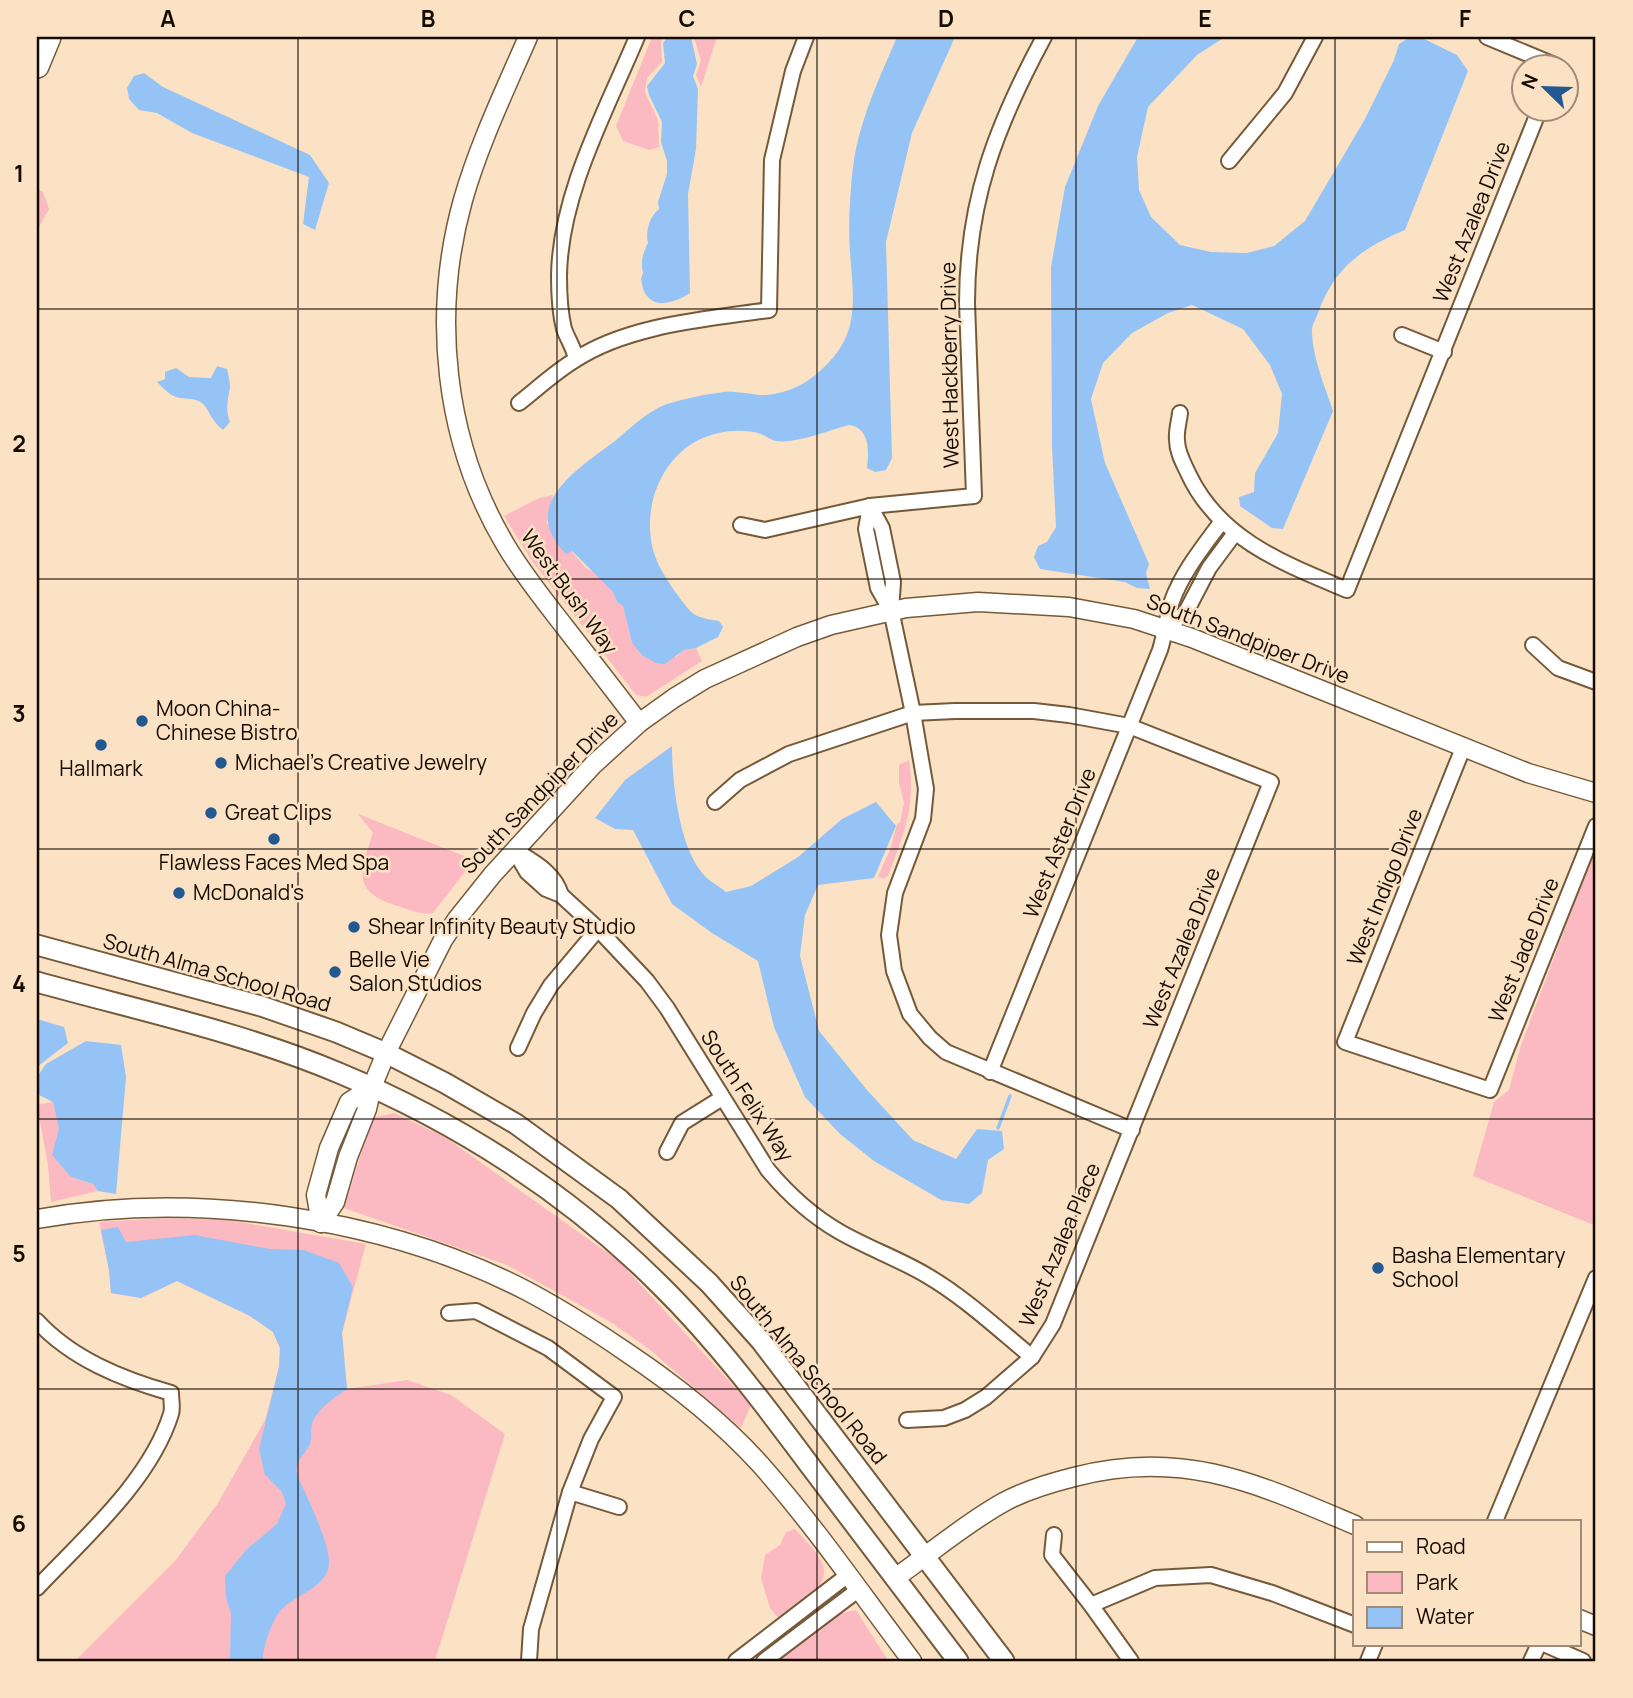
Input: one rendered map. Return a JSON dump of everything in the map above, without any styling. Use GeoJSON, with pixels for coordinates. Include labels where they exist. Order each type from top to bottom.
{"type":"FeatureCollection","features":[{"type":"Feature","properties":{"kind":"main road"},"geometry":{"type":"LineString","coordinates":[[37,66],[49,37]]}},
{"type":"Feature","properties":{"kind":"main road","name":"South Alma School Road"},"geometry":{"type":"LineString","coordinates":[[37,945],[261,1006],[386,1053],[516,1124],[619,1199],[709,1283],[761,1341],[1004,1661]]}},
{"type":"Feature","properties":{"kind":"main road"},"geometry":{"type":"LineString","coordinates":[[37,982],[250,1041],[372,1087],[429,1115],[498,1155],[554,1194],[659,1283],[730,1363],[958,1661]]}},
{"type":"Feature","properties":{"kind":"street","name":"West Bush Way"},"geometry":{"type":"LineString","coordinates":[[528,37],[478,156],[453,239],[446,317],[453,406],[470,468],[504,543],[529,581],[639,723]]}},
{"type":"Feature","properties":{"kind":"street"},"geometry":{"type":"LineString","coordinates":[[576,359],[575,350],[564,329],[559,276],[561,250],[573,190],[637,37]]}},
{"type":"Feature","properties":{"kind":"street"},"geometry":{"type":"LineString","coordinates":[[519,403],[576,359],[624,337],[672,324],[769,310],[772,160],[793,71],[806,37]]}},
{"type":"Feature","properties":{"kind":"street","name":"West Hackberry Drive"},"geometry":{"type":"LineString","coordinates":[[870,506],[974,496],[967,303],[967,260],[973,215],[996,134],[1044,37]]}},
{"type":"Feature","properties":{"kind":"street"},"geometry":{"type":"LineString","coordinates":[[1229,161],[1285,93],[1315,37]]}},
{"type":"Feature","properties":{"kind":"street"},"geometry":{"type":"LineString","coordinates":[[1487,37],[1523,52]]}},
{"type":"Feature","properties":{"kind":"street","name":"West Azalea Drive"},"geometry":{"type":"LineString","coordinates":[[1235,533],[1277,560],[1347,590],[1534,122]]}},
{"type":"Feature","properties":{"kind":"street"},"geometry":{"type":"LineString","coordinates":[[1402,335],[1444,352]]}},
{"type":"Feature","properties":{"kind":"street"},"geometry":{"type":"LineString","coordinates":[[1181,413],[1177,440],[1180,457],[1193,483],[1222,521],[1235,533]]}},
{"type":"Feature","properties":{"kind":"street"},"geometry":{"type":"LineString","coordinates":[[741,525],[765,530],[870,506],[866,529],[878,588],[891,610],[926,789],[923,819],[895,893],[889,935],[894,971],[910,1014],[930,1038],[947,1052],[1132,1130]]}},
{"type":"Feature","properties":{"kind":"street","name":"West Aster Drive"},"geometry":{"type":"LineString","coordinates":[[990,1072],[1167,628],[1172,602],[1184,577],[1222,521]]}},
{"type":"Feature","properties":{"kind":"street","name":"West Aster Drive"},"geometry":{"type":"LineString","coordinates":[[1167,628],[1186,612],[1199,585],[1235,533]]}},
{"type":"Feature","properties":{"kind":"street"},"geometry":{"type":"LineString","coordinates":[[1184,577],[1199,585]]}},
{"type":"Feature","properties":{"kind":"street","name":"South Sandpiper Drive"},"geometry":{"type":"LineString","coordinates":[[321,1223],[316,1195],[329,1148],[349,1102],[372,1087],[386,1053],[443,940],[470,901],[585,773],[639,723],[705,679],[772,647],[831,625],[891,610],[965,603],[1029,603],[1090,610],[1167,628],[1528,774],[1596,793]]}},
{"type":"Feature","properties":{"kind":"street"},"geometry":{"type":"LineString","coordinates":[[1532,645],[1558,668],[1596,682]]}},
{"type":"Feature","properties":{"kind":"street"},"geometry":{"type":"LineString","coordinates":[[715,802],[740,780],[789,754],[870,725],[913,713],[1034,711],[1129,726]]}},
{"type":"Feature","properties":{"kind":"street","name":"West Azalea Drive"},"geometry":{"type":"LineString","coordinates":[[1129,726],[1271,782],[1132,1130]]}},
{"type":"Feature","properties":{"kind":"street","name":"West Indigo Drive"},"geometry":{"type":"LineString","coordinates":[[1463,748],[1345,1042],[1490,1090]]}},
{"type":"Feature","properties":{"kind":"street","name":"West Jade Drive"},"geometry":{"type":"LineString","coordinates":[[1490,1090],[1596,826]]}},
{"type":"Feature","properties":{"kind":"street","name":"South Felix Way"},"geometry":{"type":"LineString","coordinates":[[514,850],[527,872],[546,889],[561,895],[598,929],[647,981],[768,1170],[798,1203],[841,1233],[949,1290],[1032,1357]]}},
{"type":"Feature","properties":{"kind":"street"},"geometry":{"type":"LineString","coordinates":[[518,1048],[551,985],[598,929]]}},
{"type":"Feature","properties":{"kind":"street"},"geometry":{"type":"LineString","coordinates":[[667,1152],[682,1123],[722,1098]]}},
{"type":"Feature","properties":{"kind":"street","name":"West Azalea Place"},"geometry":{"type":"LineString","coordinates":[[907,1420],[944,1418],[965,1410],[1006,1381],[1032,1357],[1053,1324],[1132,1130]]}},
{"type":"Feature","properties":{"kind":"street"},"geometry":{"type":"LineString","coordinates":[[37,1219],[103,1210],[186,1208],[242,1211],[321,1223],[392,1240],[454,1260],[524,1290],[606,1338],[675,1387],[741,1445],[776,1484],[912,1661]]}},
{"type":"Feature","properties":{"kind":"street"},"geometry":{"type":"LineString","coordinates":[[1495,1520],[1596,1278]]}},
{"type":"Feature","properties":{"kind":"street"},"geometry":{"type":"LineString","coordinates":[[449,1313],[476,1311],[548,1348],[614,1397],[591,1439],[570,1492],[531,1629],[528,1661]]}},
{"type":"Feature","properties":{"kind":"street"},"geometry":{"type":"LineString","coordinates":[[37,1588],[121,1498],[155,1451],[172,1412],[171,1393],[135,1383],[97,1365],[39,1327]]}},
{"type":"Feature","properties":{"kind":"street"},"geometry":{"type":"LineString","coordinates":[[895,1578],[984,1515],[1023,1493],[1086,1473],[1132,1467],[1195,1469],[1229,1475],[1353,1524]]}},
{"type":"Feature","properties":{"kind":"street"},"geometry":{"type":"LineString","coordinates":[[570,1492],[619,1507]]}},
{"type":"Feature","properties":{"kind":"street"},"geometry":{"type":"LineString","coordinates":[[1054,1535],[1052,1555],[1131,1661]]}},
{"type":"Feature","properties":{"kind":"street"},"geometry":{"type":"LineString","coordinates":[[1091,1605],[1155,1578],[1211,1576],[1272,1593],[1353,1624]]}},
{"type":"Feature","properties":{"kind":"street"},"geometry":{"type":"LineString","coordinates":[[736,1661],[797,1615],[853,1583]]}},
{"type":"Feature","properties":{"kind":"street"},"geometry":{"type":"LineString","coordinates":[[757,1645],[766,1660],[807,1629],[853,1583]]}},
{"type":"Feature","properties":{"kind":"street"},"geometry":{"type":"LineString","coordinates":[[797,1615],[807,1629]]}},
{"type":"Feature","properties":{"kind":"street"},"geometry":{"type":"LineString","coordinates":[[1546,1646],[1583,1661]]}},
{"type":"Feature","properties":{"kind":"green space"},"geometry":{"type":"Polygon","coordinates":[[[652,37],[664,37],[661,41],[662,62],[647,78],[645,92],[658,120],[659,147],[649,150],[623,141],[616,126],[652,37]]]}},
{"type":"Feature","properties":{"kind":"green space"},"geometry":{"type":"Polygon","coordinates":[[[694,37],[717,37],[701,87],[696,75],[701,61],[694,37]]]}},
{"type":"Feature","properties":{"kind":"green space"},"geometry":{"type":"Polygon","coordinates":[[[37,189],[43,192],[49,209],[37,230],[37,189]]]}},
{"type":"Feature","properties":{"kind":"green space"},"geometry":{"type":"Polygon","coordinates":[[[553,495],[547,523],[586,568],[596,573],[613,592],[617,602],[623,606],[632,643],[676,657],[684,650],[696,648],[702,661],[646,697],[636,695],[532,561],[504,516],[539,498],[553,495]]]}},
{"type":"Feature","properties":{"kind":"green space"},"geometry":{"type":"Polygon","coordinates":[[[909,760],[910,806],[899,847],[888,876],[884,879],[878,876],[890,850],[897,824],[900,823],[904,803],[899,783],[899,765],[909,760]]]}},
{"type":"Feature","properties":{"kind":"green space"},"geometry":{"type":"Polygon","coordinates":[[[358,814],[474,860],[433,913],[417,912],[385,901],[374,895],[363,880],[365,860],[373,833],[358,814]]]}},
{"type":"Feature","properties":{"kind":"green space"},"geometry":{"type":"Polygon","coordinates":[[[1596,846],[1596,1226],[1473,1176],[1494,1102],[1509,1090],[1521,1045],[1596,846]]]}},
{"type":"Feature","properties":{"kind":"green space"},"geometry":{"type":"Polygon","coordinates":[[[53,1102],[71,1177],[93,1184],[98,1191],[51,1202],[48,1165],[37,1105],[53,1102]]]}},
{"type":"Feature","properties":{"kind":"green space"},"geometry":{"type":"Polygon","coordinates":[[[394,1113],[445,1137],[619,1261],[751,1405],[741,1428],[649,1349],[609,1321],[507,1265],[344,1208],[372,1118],[394,1113]]]}},
{"type":"Feature","properties":{"kind":"green space"},"geometry":{"type":"Polygon","coordinates":[[[168,1218],[228,1220],[366,1244],[342,1333],[347,1389],[407,1380],[451,1395],[505,1434],[435,1661],[75,1661],[175,1561],[218,1503],[265,1420],[279,1367],[280,1348],[273,1332],[250,1316],[177,1281],[141,1298],[111,1293],[99,1222],[168,1218]]]}},
{"type":"Feature","properties":{"kind":"green space"},"geometry":{"type":"Polygon","coordinates":[[[795,1529],[818,1555],[824,1573],[817,1589],[779,1619],[770,1608],[761,1578],[765,1555],[780,1545],[786,1532],[795,1529]]]}},
{"type":"Feature","properties":{"kind":"green space"},"geometry":{"type":"Polygon","coordinates":[[[856,1610],[887,1659],[884,1661],[773,1661],[838,1614],[856,1610]]]}},
{"type":"Feature","properties":{"kind":"water"},"geometry":{"type":"Polygon","coordinates":[[[668,37],[691,37],[697,64],[693,76],[698,89],[696,149],[688,194],[690,293],[663,303],[647,296],[641,279],[648,229],[659,209],[658,202],[667,174],[667,161],[661,142],[662,122],[647,86],[665,63],[663,43],[668,37]]]}},
{"type":"Feature","properties":{"kind":"water"},"geometry":{"type":"Polygon","coordinates":[[[897,37],[955,37],[912,133],[886,242],[892,458],[886,470],[875,472],[867,468],[867,441],[861,431],[849,425],[802,439],[784,441],[751,432],[724,432],[699,440],[683,451],[669,465],[659,482],[650,521],[651,542],[659,566],[685,604],[694,614],[719,621],[723,627],[718,637],[696,648],[684,650],[665,664],[656,663],[643,656],[632,643],[623,606],[617,602],[613,592],[572,551],[566,554],[553,536],[548,520],[550,504],[570,476],[660,407],[717,393],[767,395],[789,390],[814,376],[840,348],[847,334],[853,305],[849,220],[856,150],[870,100],[897,37]]]}},
{"type":"Feature","properties":{"kind":"water"},"geometry":{"type":"Polygon","coordinates":[[[1138,37],[1225,37],[1197,55],[1148,107],[1137,157],[1139,190],[1151,217],[1180,245],[1211,252],[1247,253],[1274,246],[1305,221],[1365,119],[1399,44],[1410,37],[1420,37],[1457,55],[1468,71],[1405,230],[1376,244],[1351,261],[1332,284],[1314,323],[1312,330],[1315,353],[1333,411],[1283,529],[1272,528],[1240,506],[1239,497],[1254,492],[1255,473],[1278,433],[1282,394],[1270,365],[1243,329],[1192,305],[1168,313],[1132,333],[1103,363],[1091,399],[1105,463],[1149,564],[1146,573],[1150,589],[1137,588],[1125,582],[1040,569],[1034,557],[1038,546],[1047,542],[1056,527],[1052,447],[1051,267],[1065,187],[1098,106],[1138,37]]]}},
{"type":"Feature","properties":{"kind":"water"},"geometry":{"type":"Polygon","coordinates":[[[144,73],[163,87],[310,155],[329,183],[315,230],[303,224],[309,177],[192,133],[157,113],[139,110],[129,99],[127,88],[134,76],[144,73]]]}},
{"type":"Feature","properties":{"kind":"water"},"geometry":{"type":"Polygon","coordinates":[[[217,366],[227,369],[230,385],[227,408],[230,422],[223,430],[202,403],[173,396],[157,382],[165,379],[165,372],[176,368],[189,377],[211,378],[217,366]]]}},
{"type":"Feature","properties":{"kind":"water"},"geometry":{"type":"Polygon","coordinates":[[[672,746],[673,778],[688,849],[704,875],[726,892],[751,886],[798,857],[842,819],[876,802],[896,826],[874,878],[818,885],[805,915],[800,956],[819,1031],[867,1090],[913,1140],[956,1159],[977,1129],[1002,1131],[1004,1149],[988,1160],[982,1193],[969,1204],[941,1200],[874,1161],[840,1134],[805,1097],[774,1027],[758,961],[672,904],[633,830],[615,829],[595,818],[625,780],[672,746]]]}},
{"type":"Feature","properties":{"kind":"water"},"geometry":{"type":"Polygon","coordinates":[[[37,1019],[64,1027],[68,1043],[37,1067],[37,1019]]]}},
{"type":"Feature","properties":{"kind":"water"},"geometry":{"type":"Polygon","coordinates":[[[86,1041],[121,1045],[126,1077],[116,1194],[98,1191],[93,1184],[71,1177],[52,1155],[59,1129],[53,1102],[37,1094],[37,1077],[46,1064],[86,1041]]]}},
{"type":"Feature","properties":{"kind":"water"},"geometry":{"type":"Polygon","coordinates":[[[118,1227],[126,1242],[195,1235],[270,1249],[304,1250],[339,1263],[353,1287],[342,1333],[347,1389],[327,1404],[314,1419],[310,1443],[298,1462],[297,1470],[326,1544],[328,1571],[319,1583],[280,1611],[267,1640],[263,1661],[230,1661],[231,1614],[226,1597],[225,1576],[247,1549],[277,1524],[286,1504],[282,1492],[265,1475],[259,1449],[279,1367],[280,1348],[273,1332],[250,1316],[177,1281],[141,1298],[111,1293],[101,1230],[118,1227]]]}},
{"type":"Feature","properties":{"kind":"waterway"},"geometry":{"type":"LineString","coordinates":[[998,1128],[1010,1096]]}},
{"type":"Feature","properties":{"kind":"place","name":"Moon China- Chinese Bistro"},"geometry":{"type":"Point","coordinates":[142,721]}},
{"type":"Feature","properties":{"kind":"place","name":"Hallmark"},"geometry":{"type":"Point","coordinates":[101,745]}},
{"type":"Feature","properties":{"kind":"place","name":"Michael's Creative Jewelry"},"geometry":{"type":"Point","coordinates":[221,763]}},
{"type":"Feature","properties":{"kind":"place","name":"Great Clips"},"geometry":{"type":"Point","coordinates":[211,813]}},
{"type":"Feature","properties":{"kind":"place","name":"Flawless Faces Med Spa"},"geometry":{"type":"Point","coordinates":[274,839]}},
{"type":"Feature","properties":{"kind":"place","name":"McDonald's"},"geometry":{"type":"Point","coordinates":[179,893]}},
{"type":"Feature","properties":{"kind":"place","name":"Shear Infinity Beauty Studio"},"geometry":{"type":"Point","coordinates":[354,927]}},
{"type":"Feature","properties":{"kind":"place","name":"Belle Vie Salon Studios"},"geometry":{"type":"Point","coordinates":[335,972]}},
{"type":"Feature","properties":{"kind":"place","name":"Basha Elementary School"},"geometry":{"type":"Point","coordinates":[1378,1268]}}]}
